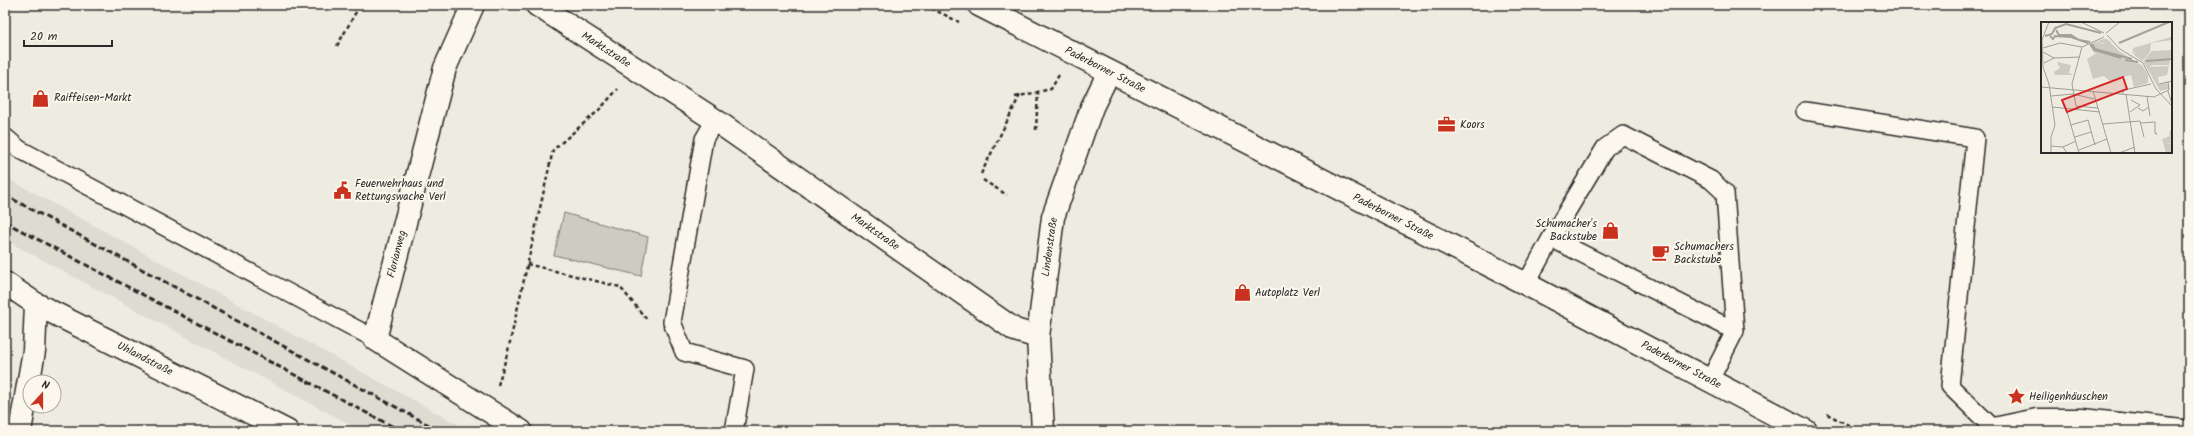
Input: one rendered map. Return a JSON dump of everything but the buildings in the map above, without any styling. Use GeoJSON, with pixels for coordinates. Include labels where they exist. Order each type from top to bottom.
{"type":"FeatureCollection","features":[{"type":"Feature","properties":{"kind":"street","name":"Florianweg"},"geometry":{"type":"LineString","coordinates":[[375,339],[445,68],[473,5]]}},
{"type":"Feature","properties":{"kind":"street","name":"Marktstraße"},"geometry":{"type":"LineString","coordinates":[[537,5],[715,120],[1015,330],[1038,337]]}},
{"type":"Feature","properties":{"kind":"street","name":"Paderborner Straße"},"geometry":{"type":"LineString","coordinates":[[979,5],[1526,284],[1806,431]]}},
{"type":"Feature","properties":{"kind":"street","name":"Lindenstraße"},"geometry":{"type":"LineString","coordinates":[[1043,431],[1038,337],[1053,217],[1092,107],[1109,72]]}},
{"type":"Feature","properties":{"kind":"street","name":"Uhlandstraße"},"geometry":{"type":"LineString","coordinates":[[5,283],[36,304],[287,431]]}},
{"type":"Feature","properties":{"kind":"street"},"geometry":{"type":"LineString","coordinates":[[20,431],[34,351],[36,304]]}},
{"type":"Feature","properties":{"kind":"street"},"geometry":{"type":"LineString","coordinates":[[375,339],[521,431]]}},
{"type":"Feature","properties":{"kind":"street"},"geometry":{"type":"LineString","coordinates":[[1994,430],[2037,420],[2067,420],[2182,431]]}},
{"type":"Feature","properties":{"kind":"lane"},"geometry":{"type":"LineString","coordinates":[[1805,111],[1975,138],[1950,386],[1994,430]]}},
{"type":"Feature","properties":{"kind":"lane"},"geometry":{"type":"LineString","coordinates":[[715,120],[704,139],[672,322],[684,352],[745,369],[734,431]]}},
{"type":"Feature","properties":{"kind":"lane"},"geometry":{"type":"LineString","coordinates":[[1526,284],[1551,238],[1605,148],[1623,135],[1711,180],[1725,194],[1735,331],[1710,380]]}},
{"type":"Feature","properties":{"kind":"lane"},"geometry":{"type":"LineString","coordinates":[[5,136],[26,153],[375,339]]}},
{"type":"Feature","properties":{"kind":"lane"},"geometry":{"type":"LineString","coordinates":[[1551,238],[1735,331]]}},
{"type":"Feature","properties":{"kind":"path"},"geometry":{"type":"LineString","coordinates":[[337,46],[360,5]]}},
{"type":"Feature","properties":{"kind":"path"},"geometry":{"type":"LineString","coordinates":[[490,412],[508,351],[553,150],[598,112],[635,68]]}},
{"type":"Feature","properties":{"kind":"path"},"geometry":{"type":"LineString","coordinates":[[1014,96],[1051,89],[1059,74]]}},
{"type":"Feature","properties":{"kind":"path"},"geometry":{"type":"LineString","coordinates":[[1036,130],[1038,92]]}},
{"type":"Feature","properties":{"kind":"path"},"geometry":{"type":"LineString","coordinates":[[981,174],[1020,95]]}},
{"type":"Feature","properties":{"kind":"path"},"geometry":{"type":"LineString","coordinates":[[983,180],[1006,195]]}},
{"type":"Feature","properties":{"kind":"path"},"geometry":{"type":"LineString","coordinates":[[527,264],[620,287],[655,329],[678,338]]}},
{"type":"Feature","properties":{"kind":"shaded area"},"geometry":{"type":"Polygon","coordinates":[[[5,177],[470,431],[362,431],[5,240],[5,177]]]}},
{"type":"Feature","properties":{"kind":"shaded area"},"geometry":{"type":"Polygon","coordinates":[[[564,213],[648,237],[641,276],[554,255],[564,213]]]}},
{"type":"Feature","properties":{"kind":"railway"},"geometry":{"type":"LineString","coordinates":[[5,195],[440,431]]}},
{"type":"Feature","properties":{"kind":"railway"},"geometry":{"type":"LineString","coordinates":[[5,222],[401,431]]}},
{"type":"Feature","properties":{"kind":"place","name":"Raiffeisen-Markt"},"geometry":{"type":"Point","coordinates":[41,98]}},
{"type":"Feature","properties":{"kind":"place","name":"Koors"},"geometry":{"type":"Point","coordinates":[1447,125]}},
{"type":"Feature","properties":{"kind":"place","name":"Feuerwehrhaus und Rettungswache Verl"},"geometry":{"type":"Point","coordinates":[342,190]}},
{"type":"Feature","properties":{"kind":"place","name":"Schumacher's Backstube"},"geometry":{"type":"Point","coordinates":[1610,230]}},
{"type":"Feature","properties":{"kind":"place","name":"Schumachers Backstube"},"geometry":{"type":"Point","coordinates":[1661,253]}},
{"type":"Feature","properties":{"kind":"place","name":"Autoplatz Verl"},"geometry":{"type":"Point","coordinates":[1242,293]}},
{"type":"Feature","properties":{"kind":"place","name":"Heiligenhäuschen"},"geometry":{"type":"Point","coordinates":[2016,397]}}]}
